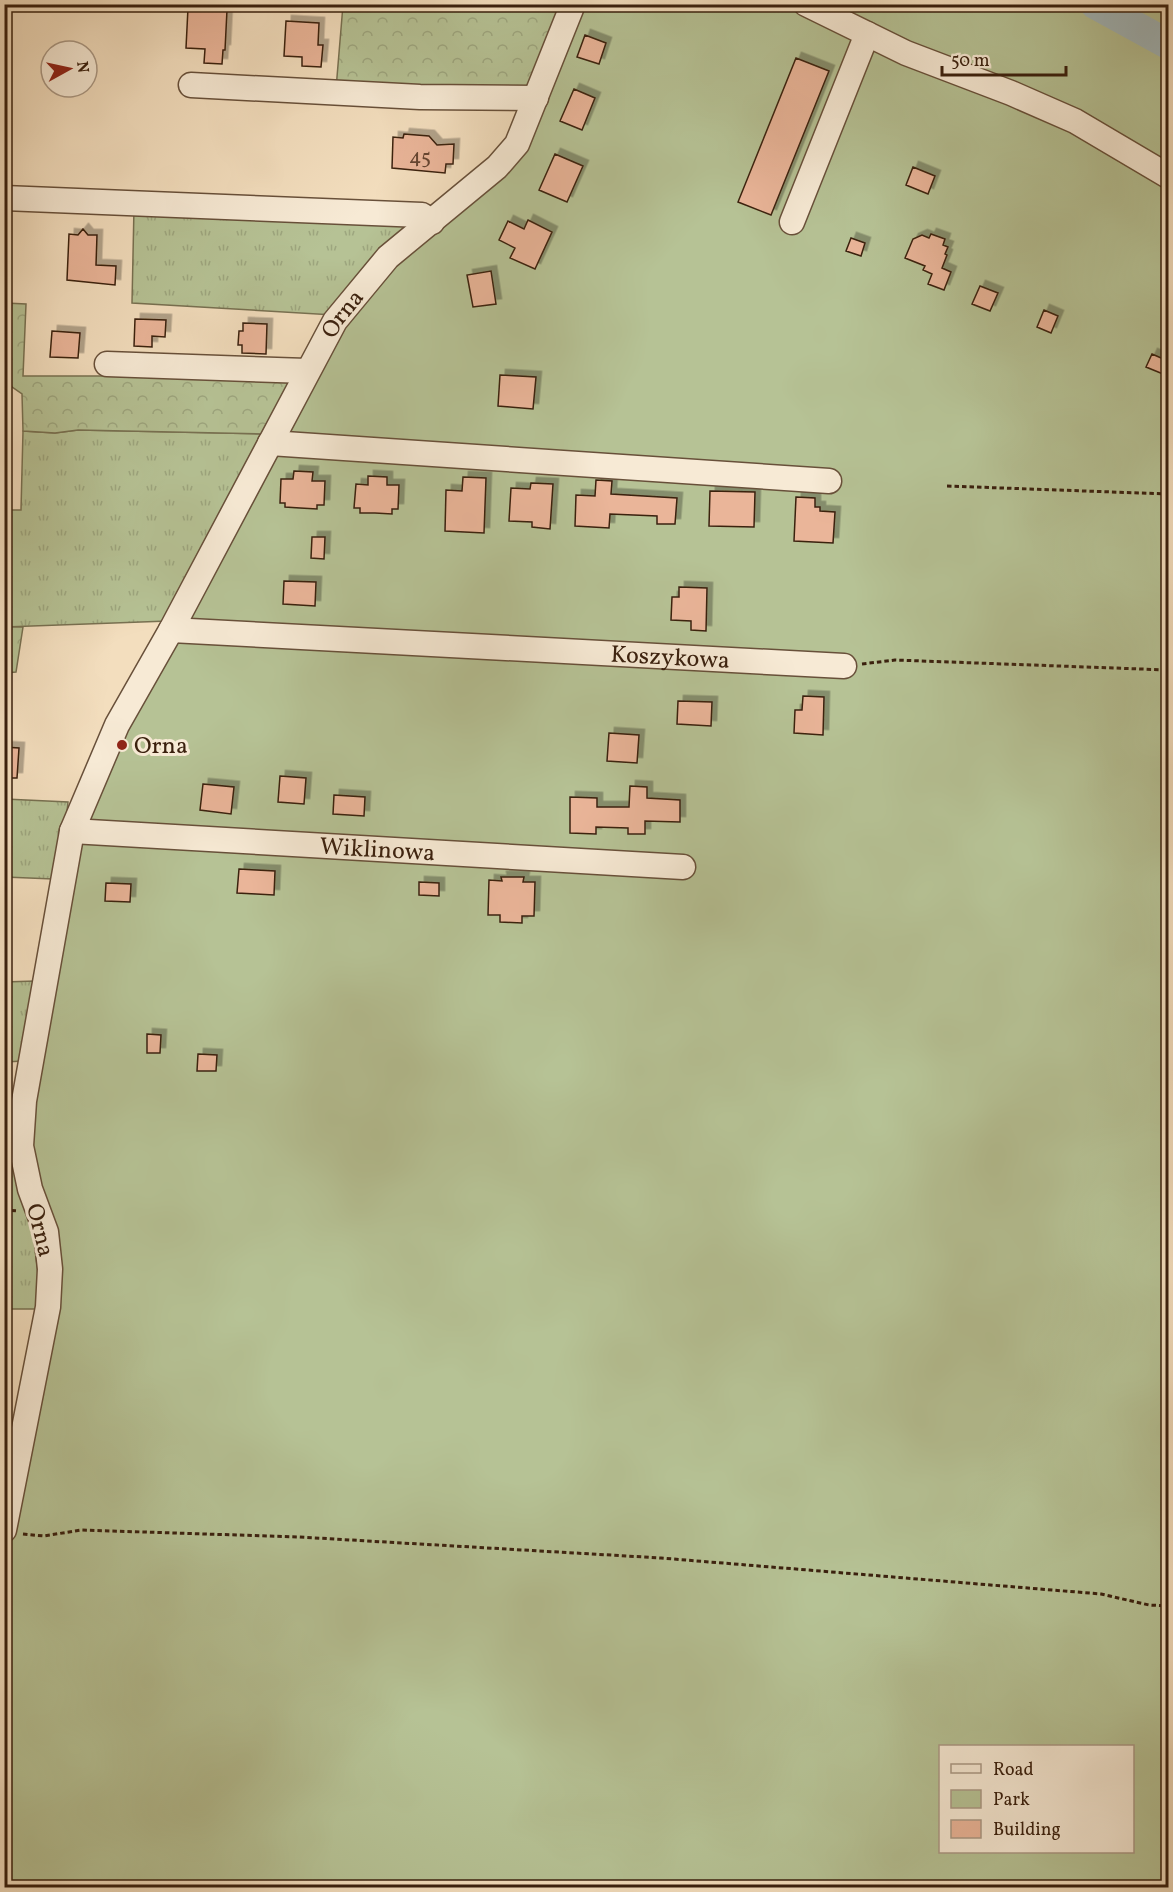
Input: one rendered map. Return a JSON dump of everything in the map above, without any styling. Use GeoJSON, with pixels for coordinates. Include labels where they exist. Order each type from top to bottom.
{"type":"FeatureCollection","features":[{"type":"Feature","properties":{"kind":"street","name":"Orna"},"geometry":{"type":"LineString","coordinates":[[5,1528],[48,1307],[50,1269],[46,1232],[30,1189],[21,1146],[24,1101],[72,831],[117,725],[171,630],[335,321],[388,257],[498,167],[517,144],[573,4]]}},
{"type":"Feature","properties":{"kind":"street"},"geometry":{"type":"LineString","coordinates":[[806,4],[906,53],[1075,120],[1168,176]]}},
{"type":"Feature","properties":{"kind":"street"},"geometry":{"type":"LineString","coordinates":[[792,222],[867,34]]}},
{"type":"Feature","properties":{"kind":"street"},"geometry":{"type":"LineString","coordinates":[[191,85],[420,97],[536,98]]}},
{"type":"Feature","properties":{"kind":"street"},"geometry":{"type":"LineString","coordinates":[[4,198],[422,215],[432,222]]}},
{"type":"Feature","properties":{"kind":"street"},"geometry":{"type":"LineString","coordinates":[[107,364],[307,371]]}},
{"type":"Feature","properties":{"kind":"street"},"geometry":{"type":"LineString","coordinates":[[270,443],[829,481]]}},
{"type":"Feature","properties":{"kind":"street","name":"Koszykowa"},"geometry":{"type":"LineString","coordinates":[[171,630],[844,666]]}},
{"type":"Feature","properties":{"kind":"street","name":"Wiklinowa"},"geometry":{"type":"LineString","coordinates":[[72,831],[683,867]]}},
{"type":"Feature","properties":{"kind":"path"},"geometry":{"type":"LineString","coordinates":[[947,486],[1168,494]]}},
{"type":"Feature","properties":{"kind":"path"},"geometry":{"type":"LineString","coordinates":[[844,666],[895,660],[1168,670]]}},
{"type":"Feature","properties":{"kind":"path"},"geometry":{"type":"LineString","coordinates":[[5,1528],[44,1536],[81,1530],[299,1537],[661,1558],[1101,1594],[1149,1605],[1168,1606]]}},
{"type":"Feature","properties":{"kind":"green space"},"geometry":{"type":"Polygon","coordinates":[[[343,5],[412,5],[565,12],[528,94],[336,89],[343,5]]]}},
{"type":"Feature","properties":{"kind":"green space"},"geometry":{"type":"Polygon","coordinates":[[[580,5],[1168,5],[1168,1887],[5,1888],[5,1586],[13,1524],[54,1308],[27,1139],[74,858],[120,732],[347,317],[391,263],[513,163],[580,5]]]}},
{"type":"Feature","properties":{"kind":"green space"},"geometry":{"type":"Polygon","coordinates":[[[134,208],[417,219],[334,315],[132,303],[134,208]]]}},
{"type":"Feature","properties":{"kind":"green space"},"geometry":{"type":"Polygon","coordinates":[[[5,303],[26,304],[23,376],[300,376],[264,434],[23,431],[22,394],[5,382],[5,303]]]}},
{"type":"Feature","properties":{"kind":"green space"},"geometry":{"type":"Polygon","coordinates":[[[78,430],[264,434],[168,621],[5,627],[4,510],[21,510],[23,431],[55,433],[78,430]]]}},
{"type":"Feature","properties":{"kind":"green space"},"geometry":{"type":"Polygon","coordinates":[[[5,627],[23,627],[16,672],[5,673],[5,627]]]}},
{"type":"Feature","properties":{"kind":"green space"},"geometry":{"type":"Polygon","coordinates":[[[5,799],[68,802],[65,831],[53,879],[5,877],[5,799]]]}},
{"type":"Feature","properties":{"kind":"green space"},"geometry":{"type":"Polygon","coordinates":[[[35,981],[23,1061],[5,1062],[4,982],[35,981]]]}},
{"type":"Feature","properties":{"kind":"green space"},"geometry":{"type":"Polygon","coordinates":[[[15,1156],[29,1213],[38,1269],[39,1309],[5,1309],[4,1157],[15,1156]]]}},
{"type":"Feature","properties":{"kind":"building"},"geometry":{"type":"Polygon","coordinates":[[[188,8],[227,10],[222,64],[204,63],[205,49],[186,48],[188,8]]]}},
{"type":"Feature","properties":{"kind":"building"},"geometry":{"type":"Polygon","coordinates":[[[286,21],[319,23],[318,45],[323,45],[321,67],[302,66],[302,57],[284,56],[286,21]]]}},
{"type":"Feature","properties":{"kind":"building"},"geometry":{"type":"Polygon","coordinates":[[[585,35],[606,43],[599,64],[577,57],[585,35]]]}},
{"type":"Feature","properties":{"kind":"building"},"geometry":{"type":"Polygon","coordinates":[[[796,58],[829,71],[771,215],[738,202],[796,58]]]}},
{"type":"Feature","properties":{"kind":"building"},"geometry":{"type":"Polygon","coordinates":[[[574,89],[595,98],[582,130],[560,121],[574,89]]]}},
{"type":"Feature","properties":{"kind":"building"},"geometry":{"type":"Polygon","coordinates":[[[404,134],[429,136],[437,145],[454,144],[453,164],[446,164],[445,173],[392,168],[393,137],[403,138],[404,134]]]}},
{"type":"Feature","properties":{"kind":"building"},"geometry":{"type":"Polygon","coordinates":[[[555,154],[583,166],[567,202],[539,190],[555,154]]]}},
{"type":"Feature","properties":{"kind":"building"},"geometry":{"type":"Polygon","coordinates":[[[913,167],[935,176],[928,194],[906,185],[913,167]]]}},
{"type":"Feature","properties":{"kind":"building"},"geometry":{"type":"Polygon","coordinates":[[[528,220],[552,232],[535,269],[510,258],[515,248],[499,240],[508,221],[524,229],[528,220]]]}},
{"type":"Feature","properties":{"kind":"building"},"geometry":{"type":"Polygon","coordinates":[[[83,229],[88,235],[97,235],[96,265],[116,266],[115,285],[67,280],[69,234],[78,235],[83,229]]]}},
{"type":"Feature","properties":{"kind":"building"},"geometry":{"type":"Polygon","coordinates":[[[931,234],[945,239],[943,245],[948,247],[942,268],[951,272],[944,290],[928,284],[932,274],[923,270],[925,266],[905,258],[913,239],[922,235],[929,238],[931,234]]]}},
{"type":"Feature","properties":{"kind":"building"},"geometry":{"type":"Polygon","coordinates":[[[851,238],[865,243],[861,256],[846,251],[851,238]]]}},
{"type":"Feature","properties":{"kind":"building"},"geometry":{"type":"Polygon","coordinates":[[[491,271],[496,304],[473,307],[467,275],[491,271]]]}},
{"type":"Feature","properties":{"kind":"building"},"geometry":{"type":"Polygon","coordinates":[[[980,286],[998,293],[990,311],[972,304],[980,286]]]}},
{"type":"Feature","properties":{"kind":"building"},"geometry":{"type":"Polygon","coordinates":[[[1044,310],[1058,316],[1051,333],[1037,327],[1044,310]]]}},
{"type":"Feature","properties":{"kind":"building"},"geometry":{"type":"Polygon","coordinates":[[[135,319],[166,320],[165,337],[152,336],[152,347],[134,346],[135,319]]]}},
{"type":"Feature","properties":{"kind":"building"},"geometry":{"type":"Polygon","coordinates":[[[243,323],[267,324],[266,354],[242,353],[242,345],[238,345],[239,331],[243,331],[243,323]]]}},
{"type":"Feature","properties":{"kind":"building"},"geometry":{"type":"Polygon","coordinates":[[[52,331],[80,333],[78,358],[50,357],[52,331]]]}},
{"type":"Feature","properties":{"kind":"building"},"geometry":{"type":"Polygon","coordinates":[[[1152,354],[1168,361],[1163,374],[1146,367],[1152,354]]]}},
{"type":"Feature","properties":{"kind":"building"},"geometry":{"type":"Polygon","coordinates":[[[500,375],[536,377],[533,409],[498,406],[500,375]]]}},
{"type":"Feature","properties":{"kind":"building"},"geometry":{"type":"Polygon","coordinates":[[[294,471],[313,472],[312,481],[325,481],[324,505],[317,505],[317,509],[285,507],[285,503],[280,503],[281,479],[293,479],[294,471]]]}},
{"type":"Feature","properties":{"kind":"building"},"geometry":{"type":"Polygon","coordinates":[[[368,476],[387,477],[387,485],[399,485],[398,509],[392,509],[392,514],[360,513],[360,508],[354,508],[356,484],[368,485],[368,476]]]}},
{"type":"Feature","properties":{"kind":"building"},"geometry":{"type":"Polygon","coordinates":[[[463,477],[486,478],[484,533],[445,531],[446,490],[462,491],[463,477]]]}},
{"type":"Feature","properties":{"kind":"building"},"geometry":{"type":"Polygon","coordinates":[[[596,480],[612,481],[611,494],[677,498],[675,524],[657,524],[657,516],[610,514],[609,528],[575,526],[576,495],[595,496],[596,480]]]}},
{"type":"Feature","properties":{"kind":"building"},"geometry":{"type":"Polygon","coordinates":[[[531,483],[553,484],[550,529],[532,527],[532,522],[509,521],[511,488],[530,489],[531,483]]]}},
{"type":"Feature","properties":{"kind":"building"},"geometry":{"type":"Polygon","coordinates":[[[710,491],[755,492],[754,527],[709,526],[710,491]]]}},
{"type":"Feature","properties":{"kind":"building"},"geometry":{"type":"Polygon","coordinates":[[[796,497],[815,498],[815,507],[820,507],[820,511],[835,512],[833,543],[794,541],[796,497]]]}},
{"type":"Feature","properties":{"kind":"building"},"geometry":{"type":"Polygon","coordinates":[[[312,537],[325,537],[324,559],[311,558],[312,537]]]}},
{"type":"Feature","properties":{"kind":"building"},"geometry":{"type":"Polygon","coordinates":[[[284,581],[316,582],[315,606],[283,604],[284,581]]]}},
{"type":"Feature","properties":{"kind":"building"},"geometry":{"type":"Polygon","coordinates":[[[679,587],[707,588],[706,631],[691,630],[691,621],[671,620],[672,597],[679,597],[679,587]]]}},
{"type":"Feature","properties":{"kind":"building"},"geometry":{"type":"Polygon","coordinates":[[[803,696],[824,697],[823,735],[794,733],[795,710],[802,710],[803,696]]]}},
{"type":"Feature","properties":{"kind":"building"},"geometry":{"type":"Polygon","coordinates":[[[678,701],[712,702],[711,726],[677,724],[678,701]]]}},
{"type":"Feature","properties":{"kind":"building"},"geometry":{"type":"Polygon","coordinates":[[[609,733],[639,735],[637,763],[607,761],[609,733]]]}},
{"type":"Feature","properties":{"kind":"building"},"geometry":{"type":"Polygon","coordinates":[[[4,747],[19,748],[17,778],[4,778],[4,747]]]}},
{"type":"Feature","properties":{"kind":"building"},"geometry":{"type":"Polygon","coordinates":[[[280,776],[306,778],[304,804],[278,802],[280,776]]]}},
{"type":"Feature","properties":{"kind":"building"},"geometry":{"type":"Polygon","coordinates":[[[203,784],[234,787],[231,814],[200,810],[203,784]]]}},
{"type":"Feature","properties":{"kind":"building"},"geometry":{"type":"Polygon","coordinates":[[[630,786],[647,787],[647,798],[680,800],[680,822],[645,821],[645,834],[628,834],[628,828],[596,827],[596,834],[570,833],[570,797],[597,798],[597,807],[629,807],[630,786]]]}},
{"type":"Feature","properties":{"kind":"building"},"geometry":{"type":"Polygon","coordinates":[[[334,795],[365,797],[364,816],[333,814],[334,795]]]}},
{"type":"Feature","properties":{"kind":"building"},"geometry":{"type":"Polygon","coordinates":[[[239,869],[275,871],[274,895],[237,893],[239,869]]]}},
{"type":"Feature","properties":{"kind":"building"},"geometry":{"type":"Polygon","coordinates":[[[501,877],[524,877],[523,882],[535,882],[534,916],[522,916],[522,923],[500,922],[500,915],[488,915],[489,880],[502,881],[501,877]]]}},
{"type":"Feature","properties":{"kind":"building"},"geometry":{"type":"Polygon","coordinates":[[[419,882],[439,883],[439,896],[419,895],[419,882]]]}},
{"type":"Feature","properties":{"kind":"building"},"geometry":{"type":"Polygon","coordinates":[[[106,883],[131,884],[130,902],[105,901],[106,883]]]}},
{"type":"Feature","properties":{"kind":"building"},"geometry":{"type":"Polygon","coordinates":[[[147,1034],[161,1035],[160,1053],[147,1053],[147,1034]]]}},
{"type":"Feature","properties":{"kind":"building"},"geometry":{"type":"Polygon","coordinates":[[[198,1054],[217,1055],[216,1071],[197,1071],[198,1054]]]}},
{"type":"Feature","properties":{"kind":"waterway"},"geometry":{"type":"LineString","coordinates":[[1095,4],[1168,44]]}},
{"type":"Feature","properties":{"kind":"place","name":"Orna"},"geometry":{"type":"Point","coordinates":[122,745]}}]}
